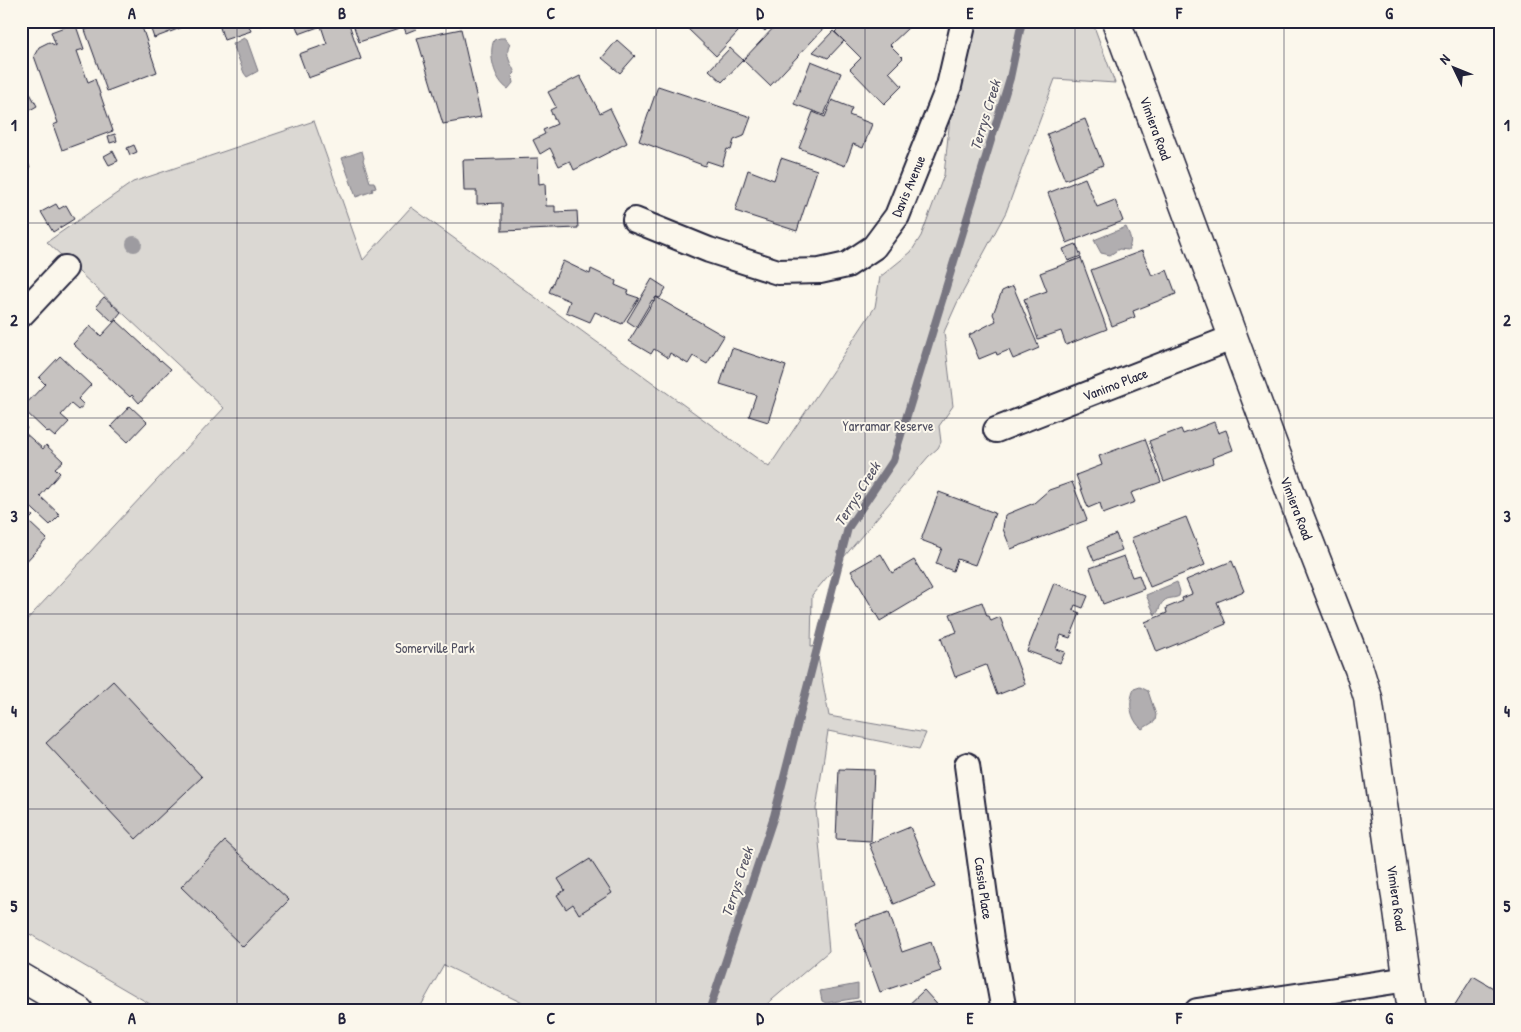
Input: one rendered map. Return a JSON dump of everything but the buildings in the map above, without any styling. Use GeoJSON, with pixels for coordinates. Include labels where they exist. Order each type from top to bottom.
{"type":"FeatureCollection","features":[{"type":"Feature","properties":{"kind":"street","name":"Davis Avenue"},"geometry":{"type":"LineString","coordinates":[[635,220],[710,250],[778,272],[820,271],[847,265],[874,247],[897,216],[948,86],[964,21]]}},
{"type":"Feature","properties":{"kind":"street","name":"Vimiera Road"},"geometry":{"type":"LineString","coordinates":[[1116,21],[1299,515],[1359,669],[1368,698],[1412,1011]]}},
{"type":"Feature","properties":{"kind":"street"},"geometry":{"type":"LineString","coordinates":[[21,315],[65,268]]}},
{"type":"Feature","properties":{"kind":"street","name":"Vanimo Place"},"geometry":{"type":"LineString","coordinates":[[996,430],[1234,337]]}},
{"type":"Feature","properties":{"kind":"street","name":"Cassia Place"},"geometry":{"type":"LineString","coordinates":[[967,765],[991,940],[1004,1011]]}},
{"type":"Feature","properties":{"kind":"street"},"geometry":{"type":"LineString","coordinates":[[21,976],[79,1011]]}},
{"type":"Feature","properties":{"kind":"street"},"geometry":{"type":"LineString","coordinates":[[1196,1011],[1408,979]]}},
{"type":"Feature","properties":{"kind":"green space","name":"Somerville Park"},"geometry":{"type":"Polygon","coordinates":[[[960,21],[1092,21],[1115,83],[1055,79],[1006,212],[957,303],[944,332],[953,406],[939,426],[941,442],[938,448],[928,457],[812,595],[811,647],[816,646],[829,716],[926,733],[919,749],[828,731],[816,809],[829,951],[759,1011],[539,1011],[444,965],[418,1011],[162,1011],[21,929],[21,626],[224,408],[47,242],[133,182],[314,121],[363,260],[411,207],[769,467],[875,307],[880,277],[911,252],[921,236],[944,175],[960,21]]]}},
{"type":"Feature","properties":{"kind":"shaded area"},"geometry":{"type":"Polygon","coordinates":[[[244,38],[247,40],[258,71],[247,77],[233,44],[244,38]]]}},
{"type":"Feature","properties":{"kind":"shaded area"},"geometry":{"type":"Polygon","coordinates":[[[505,38],[510,44],[508,55],[515,73],[512,76],[513,83],[508,89],[499,80],[493,66],[492,46],[494,40],[505,38]]]}},
{"type":"Feature","properties":{"kind":"shaded area"},"geometry":{"type":"Polygon","coordinates":[[[362,151],[370,182],[374,182],[376,188],[372,189],[373,191],[356,197],[342,158],[362,151]]]}},
{"type":"Feature","properties":{"kind":"shaded area"},"geometry":{"type":"Polygon","coordinates":[[[1126,227],[1131,241],[1128,250],[1119,249],[1110,255],[1101,253],[1094,240],[1126,227]]]}},
{"type":"Feature","properties":{"kind":"shaded area"},"geometry":{"type":"Polygon","coordinates":[[[1177,582],[1180,591],[1179,596],[1164,601],[1155,615],[1146,595],[1177,582]]]}},
{"type":"Feature","properties":{"kind":"shaded area"},"geometry":{"type":"Polygon","coordinates":[[[1140,687],[1148,691],[1156,715],[1155,721],[1142,729],[1135,720],[1131,710],[1132,694],[1134,689],[1140,687]]]}},
{"type":"Feature","properties":{"kind":"shaded area"},"geometry":{"type":"Polygon","coordinates":[[[858,984],[858,998],[826,1003],[822,1001],[820,991],[858,984]]]}},
{"type":"Feature","properties":{"kind":"waterway","name":"Terrys Creek"},"geometry":{"type":"LineString","coordinates":[[709,1011],[774,816],[848,528],[893,461],[1010,78],[1022,21]]}},
{"type":"Feature","properties":{"kind":"park label","name":"Yarramar Reserve"},"geometry":{"type":"Point","coordinates":[888,425]}}]}
